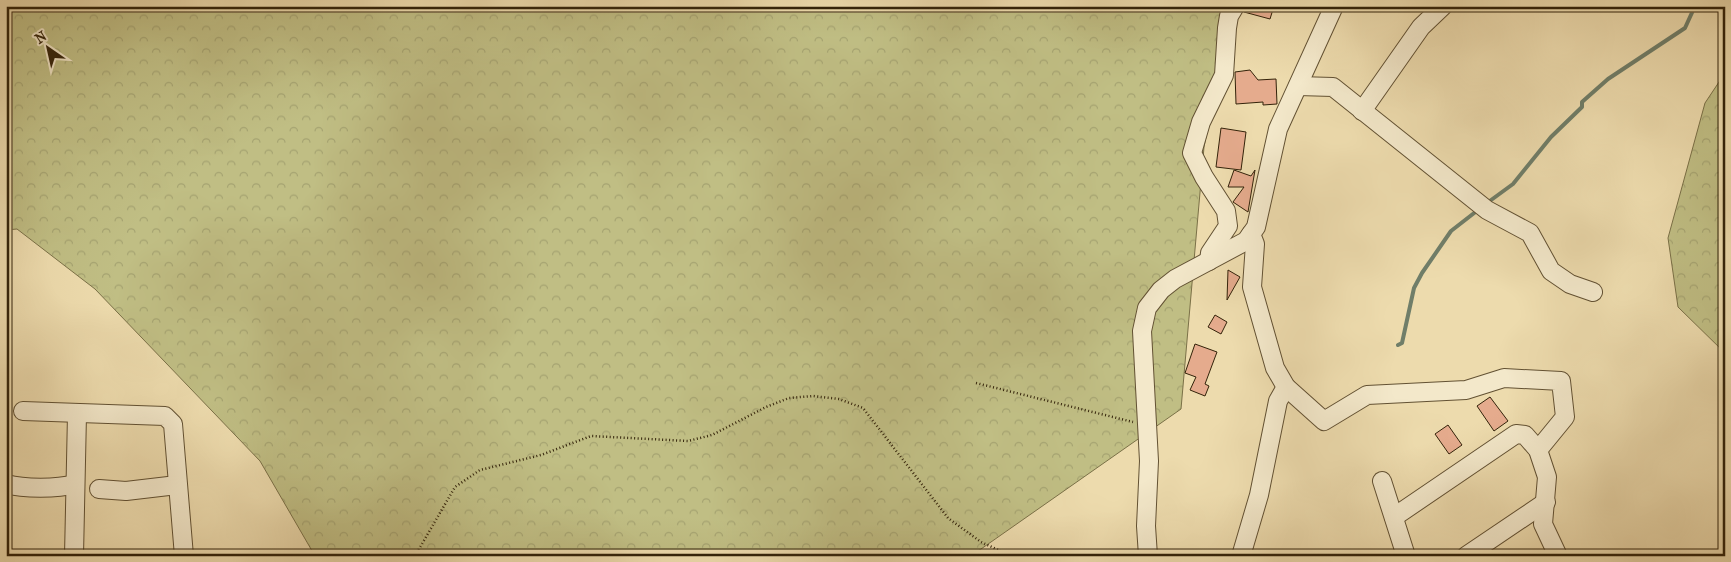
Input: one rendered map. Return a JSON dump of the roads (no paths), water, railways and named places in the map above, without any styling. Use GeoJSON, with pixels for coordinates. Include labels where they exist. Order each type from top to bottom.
{"type":"FeatureCollection","features":[{"type":"Feature","properties":{"kind":"street"},"geometry":{"type":"LineString","coordinates":[[1209,261],[1210,253],[1228,226],[1226,211],[1204,177],[1192,153],[1201,122],[1224,75],[1227,28],[1229,16],[1235,6]]}},
{"type":"Feature","properties":{"kind":"street"},"geometry":{"type":"LineString","coordinates":[[1148,556],[1147,425],[1142,331],[1147,308],[1161,290],[1175,279],[1246,241],[1256,228],[1265,194],[1269,160],[1278,129],[1334,6]]}},
{"type":"Feature","properties":{"kind":"street"},"geometry":{"type":"LineString","coordinates":[[1362,111],[1421,27],[1443,6]]}},
{"type":"Feature","properties":{"kind":"street"},"geometry":{"type":"LineString","coordinates":[[1298,86],[1333,87],[1486,210],[1530,233],[1551,271],[1570,284],[1593,292]]}},
{"type":"Feature","properties":{"kind":"street"},"geometry":{"type":"LineString","coordinates":[[1251,234],[1255,244],[1252,286],[1275,368],[1286,387],[1324,421],[1367,395],[1466,390],[1504,378],[1561,381],[1565,417],[1538,450]]}},
{"type":"Feature","properties":{"kind":"street"},"geometry":{"type":"LineString","coordinates":[[1241,556],[1259,495],[1278,401],[1286,387]]}},
{"type":"Feature","properties":{"kind":"street"},"geometry":{"type":"LineString","coordinates":[[23,411],[165,416],[169,418],[172,424],[184,556]]}},
{"type":"Feature","properties":{"kind":"street"},"geometry":{"type":"LineString","coordinates":[[74,556],[74,484],[78,464],[77,414]]}},
{"type":"Feature","properties":{"kind":"street"},"geometry":{"type":"LineString","coordinates":[[1394,517],[1516,434],[1525,435],[1538,450],[1547,477],[1543,524],[1558,556]]}},
{"type":"Feature","properties":{"kind":"street"},"geometry":{"type":"LineString","coordinates":[[1382,480],[1406,556]]}},
{"type":"Feature","properties":{"kind":"street"},"geometry":{"type":"LineString","coordinates":[[6,484],[15,487],[60,487],[74,484]]}},
{"type":"Feature","properties":{"kind":"street"},"geometry":{"type":"LineString","coordinates":[[100,489],[126,491],[177,485]]}},
{"type":"Feature","properties":{"kind":"street"},"geometry":{"type":"LineString","coordinates":[[1466,556],[1546,502]]}},
{"type":"Feature","properties":{"kind":"waterway"},"geometry":{"type":"LineString","coordinates":[[1487,203],[1513,184],[1551,137],[1582,107],[1582,102],[1608,79],[1685,28],[1695,6]]}},
{"type":"Feature","properties":{"kind":"waterway"},"geometry":{"type":"LineString","coordinates":[[1398,345],[1402,343],[1414,288],[1422,273],[1451,231],[1478,210]]}}]}
